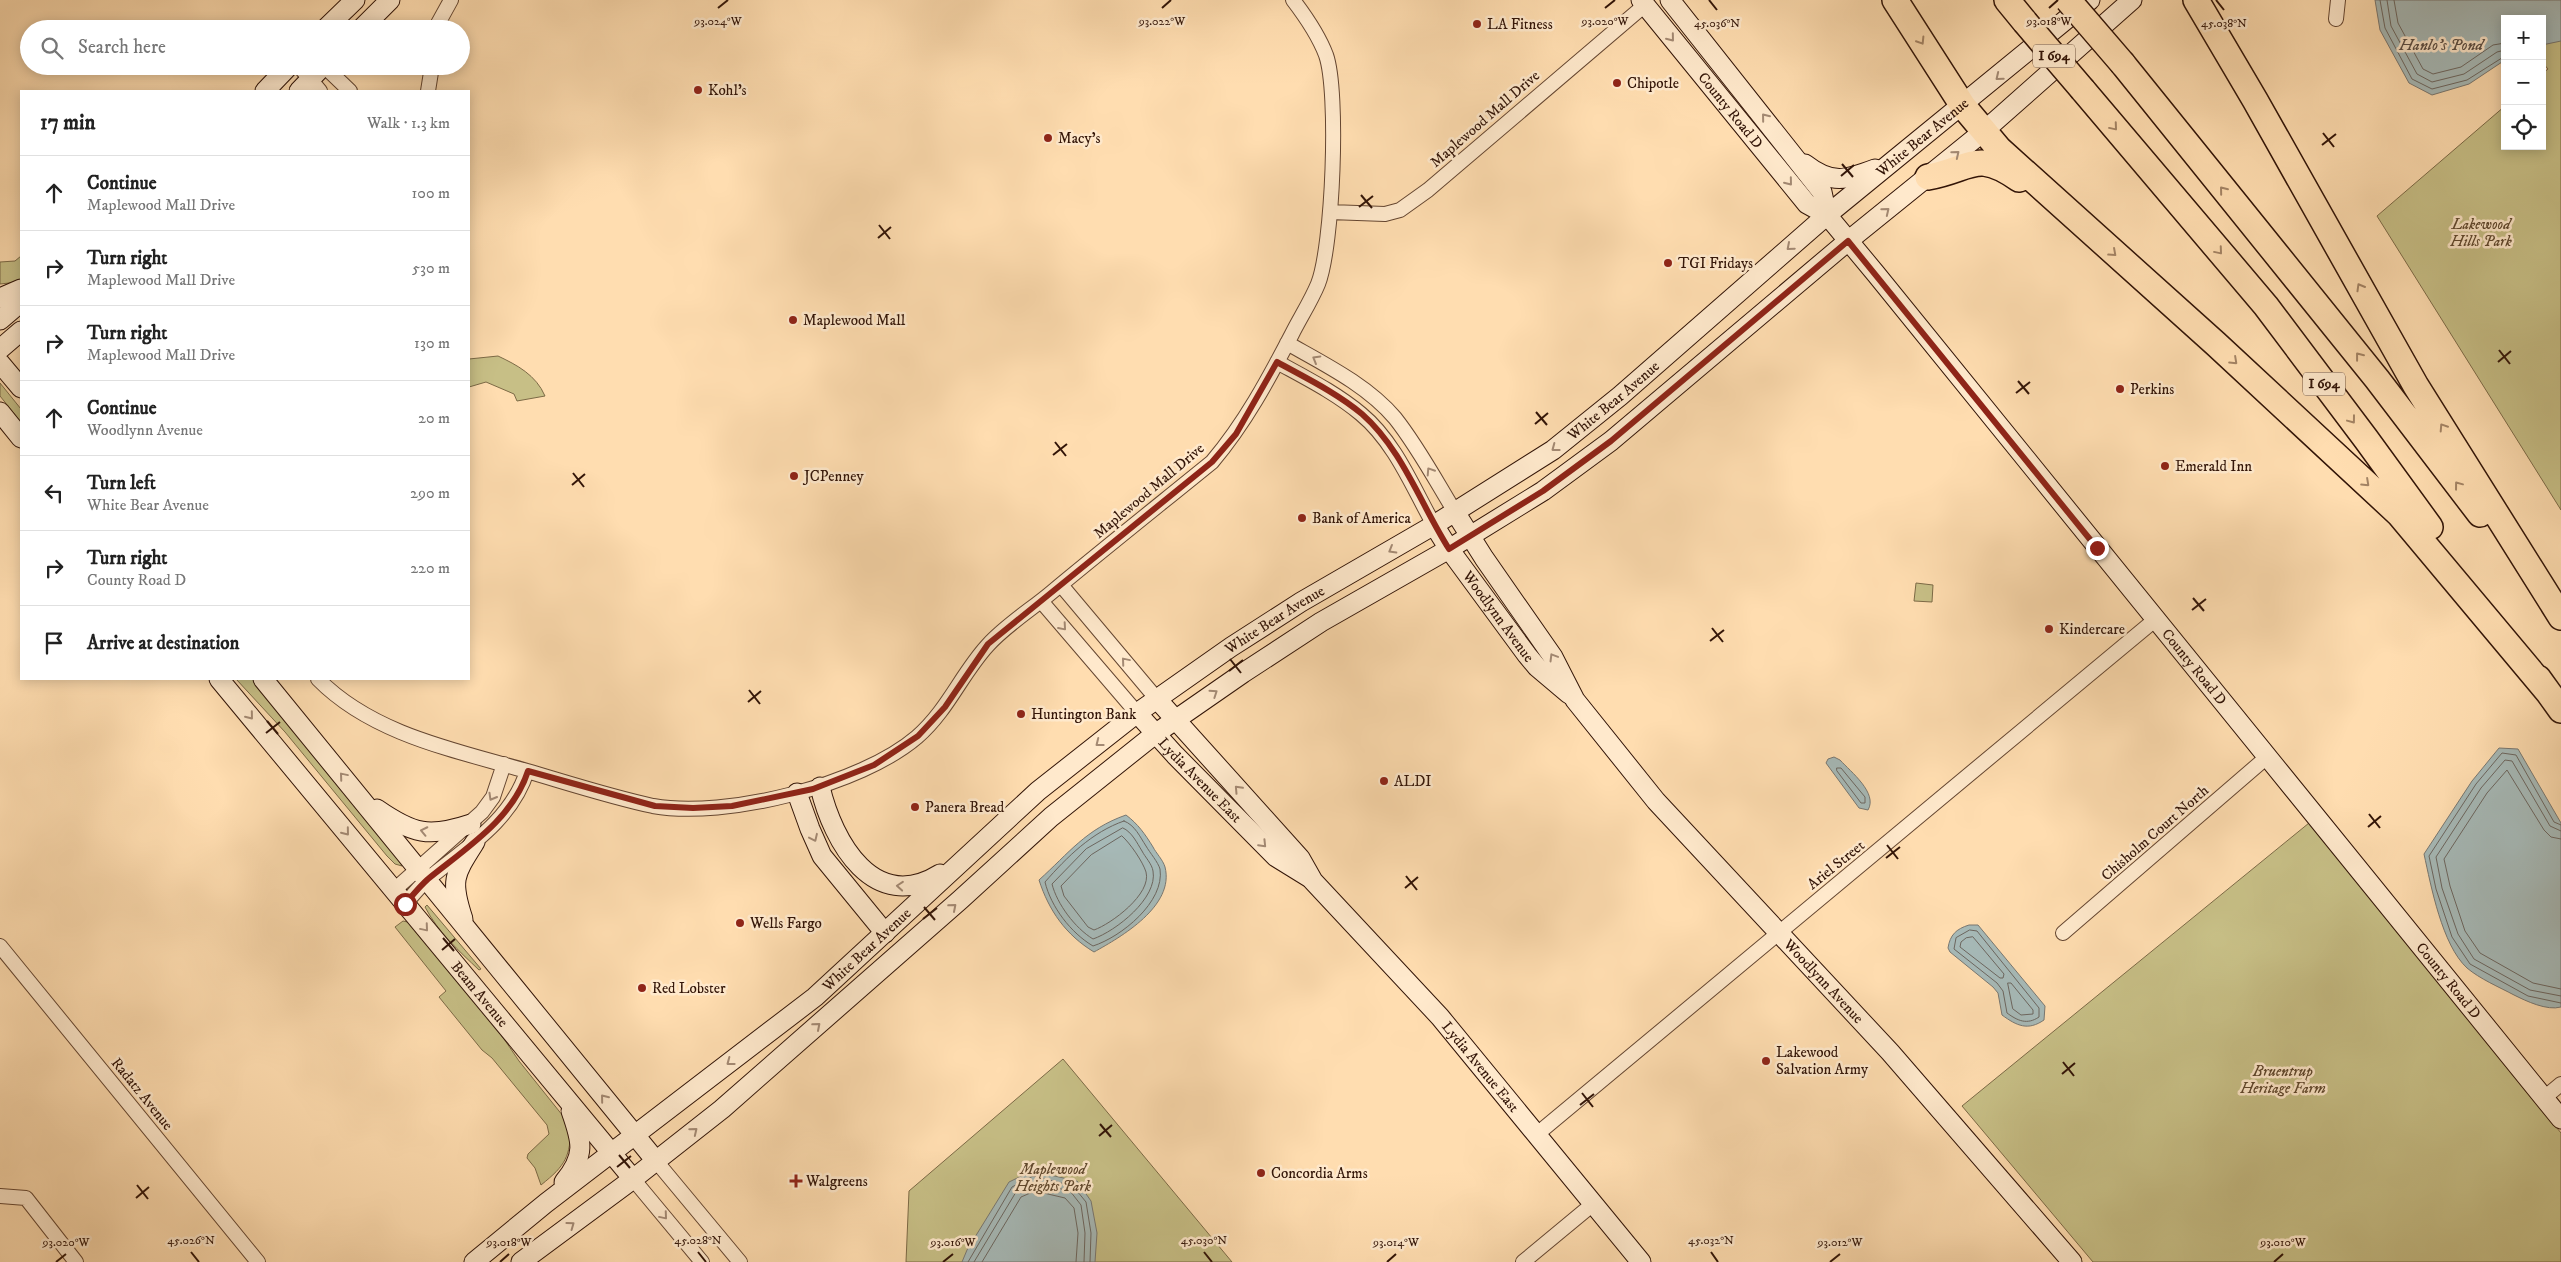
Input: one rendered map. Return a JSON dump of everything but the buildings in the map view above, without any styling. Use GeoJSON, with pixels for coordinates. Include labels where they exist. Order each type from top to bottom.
{"type":"FeatureCollection","features":[{"type":"Feature","properties":{"kind":"highway"},"geometry":{"type":"LineString","coordinates":[[1895,0],[1963,106],[1999,149],[2216,344],[2399,514],[2554,701]]}},
{"type":"Feature","properties":{"kind":"highway","name":"I 694"},"geometry":{"type":"LineString","coordinates":[[2007,0],[2272,314],[2366,439],[2554,701]]}},
{"type":"Feature","properties":{"kind":"highway","name":"I 694"},"geometry":{"type":"LineString","coordinates":[[2068,0],[2123,64],[2377,379],[2561,622]]}},
{"type":"Feature","properties":{"kind":"highway"},"geometry":{"type":"LineString","coordinates":[[2196,0],[2416,386],[2561,617]]}},
{"type":"Feature","properties":{"kind":"highway"},"geometry":{"type":"LineString","coordinates":[[2209,0],[2268,104],[2326,227]]}},
{"type":"Feature","properties":{"kind":"highway"},"geometry":{"type":"LineString","coordinates":[[1928,177],[1952,173],[1974,162],[1983,161],[2006,170],[2076,220]]}},
{"type":"Feature","properties":{"kind":"street"},"geometry":{"type":"LineString","coordinates":[[334,20],[355,0]]}},
{"type":"Feature","properties":{"kind":"street"},"geometry":{"type":"LineString","coordinates":[[369,20],[390,0]]}},
{"type":"Feature","properties":{"kind":"street"},"geometry":{"type":"LineString","coordinates":[[440,20],[451,0]]}},
{"type":"Feature","properties":{"kind":"street","name":"Maplewood Mall Drive"},"geometry":{"type":"LineString","coordinates":[[319,680],[356,711],[377,723],[504,764],[664,807],[732,806],[820,787],[874,765],[918,736],[945,707],[988,644],[1212,462],[1236,434],[1277,362],[1318,283],[1326,251],[1330,212],[1332,81],[1326,55],[1310,22],[1293,0]]}},
{"type":"Feature","properties":{"kind":"street","name":"County Road D"},"geometry":{"type":"LineString","coordinates":[[1670,0],[1795,155],[1822,192],[1826,215]]}},
{"type":"Feature","properties":{"kind":"street","name":"White Bear Avenue"},"geometry":{"type":"LineString","coordinates":[[474,1262],[546,1203],[815,997],[1038,791],[1156,698],[1301,602],[1512,478],[1584,426],[1826,215],[1963,106],[2090,0]]}},
{"type":"Feature","properties":{"kind":"street","name":"White Bear Avenue"},"geometry":{"type":"LineString","coordinates":[[521,1262],[656,1161],[770,1068],[1051,817],[1155,734],[1322,622],[1470,537],[1543,491],[1611,441],[1848,241],[1984,131],[2132,0]]}},
{"type":"Feature","properties":{"kind":"street"},"geometry":{"type":"LineString","coordinates":[[2336,19],[2338,0]]}},
{"type":"Feature","properties":{"kind":"street","name":"Maplewood Mall Drive"},"geometry":{"type":"LineString","coordinates":[[1330,212],[1385,214],[1400,210],[1428,190],[1643,2]]}},
{"type":"Feature","properties":{"kind":"street","name":"County Road D"},"geometry":{"type":"LineString","coordinates":[[1643,2],[1807,204],[1826,215],[1848,241],[2561,1119]]}},
{"type":"Feature","properties":{"kind":"street"},"geometry":{"type":"LineString","coordinates":[[266,90],[280,75]]}},
{"type":"Feature","properties":{"kind":"street"},"geometry":{"type":"LineString","coordinates":[[333,75],[349,90]]}},
{"type":"Feature","properties":{"kind":"street"},"geometry":{"type":"LineString","coordinates":[[428,90],[431,75]]}},
{"type":"Feature","properties":{"kind":"street"},"geometry":{"type":"LineString","coordinates":[[1795,155],[1816,172],[1835,179],[1848,179],[1888,164]]}},
{"type":"Feature","properties":{"kind":"street"},"geometry":{"type":"LineString","coordinates":[[0,298],[20,289]]}},
{"type":"Feature","properties":{"kind":"street"},"geometry":{"type":"LineString","coordinates":[[0,320],[20,303]]}},
{"type":"Feature","properties":{"kind":"street"},"geometry":{"type":"LineString","coordinates":[[0,349],[20,332]]}},
{"type":"Feature","properties":{"kind":"street"},"geometry":{"type":"LineString","coordinates":[[1287,343],[1336,370],[1366,392],[1394,417],[1455,512]]}},
{"type":"Feature","properties":{"kind":"street"},"geometry":{"type":"LineString","coordinates":[[1277,362],[1331,392],[1363,415],[1387,443],[1434,525]]}},
{"type":"Feature","properties":{"kind":"street"},"geometry":{"type":"LineString","coordinates":[[0,363],[20,387]]}},
{"type":"Feature","properties":{"kind":"street"},"geometry":{"type":"LineString","coordinates":[[0,412],[20,437]]}},
{"type":"Feature","properties":{"kind":"street","name":"Woodlynn Avenue"},"geometry":{"type":"LineString","coordinates":[[1455,512],[1470,537],[1553,657],[1575,700]]}},
{"type":"Feature","properties":{"kind":"street","name":"Woodlynn Avenue"},"geometry":{"type":"LineString","coordinates":[[1434,525],[1449,549],[1537,667],[1575,700],[1680,828],[1890,1052],[2072,1262]]}},
{"type":"Feature","properties":{"kind":"street"},"geometry":{"type":"LineString","coordinates":[[1061,585],[1156,698]]}},
{"type":"Feature","properties":{"kind":"street"},"geometry":{"type":"LineString","coordinates":[[1041,601],[1137,713]]}},
{"type":"Feature","properties":{"kind":"street","name":"Ariel Street"},"geometry":{"type":"LineString","coordinates":[[1536,1135],[2156,620]]}},
{"type":"Feature","properties":{"kind":"street","name":"Beam Avenue"},"geometry":{"type":"LineString","coordinates":[[220,680],[702,1262]]}},
{"type":"Feature","properties":{"kind":"street","name":"Beam Avenue"},"geometry":{"type":"LineString","coordinates":[[264,680],[634,1136],[740,1262]]}},
{"type":"Feature","properties":{"kind":"street","name":"Lydia Avenue East"},"geometry":{"type":"LineString","coordinates":[[1156,698],[1300,858],[1313,880],[1429,1005],[1641,1262]]}},
{"type":"Feature","properties":{"kind":"street","name":"Lydia Avenue East"},"geometry":{"type":"LineString","coordinates":[[1137,713],[1155,734],[1276,857],[1313,880]]}},
{"type":"Feature","properties":{"kind":"street","name":"Chisholm Court North"},"geometry":{"type":"LineString","coordinates":[[2063,933],[2267,757]]}},
{"type":"Feature","properties":{"kind":"street"},"geometry":{"type":"LineString","coordinates":[[466,927],[455,885],[457,871],[473,833],[493,797],[504,764]]}},
{"type":"Feature","properties":{"kind":"street"},"geometry":{"type":"LineString","coordinates":[[360,797],[406,828],[433,833],[487,832],[522,787],[528,771]]}},
{"type":"Feature","properties":{"kind":"street"},"geometry":{"type":"LineString","coordinates":[[820,787],[826,810],[836,834],[856,862],[881,882],[896,886],[925,883],[960,862]]}},
{"type":"Feature","properties":{"kind":"street"},"geometry":{"type":"LineString","coordinates":[[798,793],[810,829],[822,856],[885,933]]}},
{"type":"Feature","properties":{"kind":"street"},"geometry":{"type":"LineString","coordinates":[[399,898],[422,875],[473,833]]}},
{"type":"Feature","properties":{"kind":"street","name":"Radatz Avenue"},"geometry":{"type":"LineString","coordinates":[[0,946],[258,1262]]}},
{"type":"Feature","properties":{"kind":"street"},"geometry":{"type":"LineString","coordinates":[[2544,1098],[2561,1084]]}},
{"type":"Feature","properties":{"kind":"street"},"geometry":{"type":"LineString","coordinates":[[546,1203],[574,1170],[580,1151],[579,1132],[566,1098]]}},
{"type":"Feature","properties":{"kind":"street"},"geometry":{"type":"LineString","coordinates":[[0,1196],[26,1198],[76,1262]]}},
{"type":"Feature","properties":{"kind":"street"},"geometry":{"type":"LineString","coordinates":[[1523,1262],[1593,1204]]}},
{"type":"Feature","properties":{"kind":"green space","name":"Lakewood Hills Park"},"geometry":{"type":"Polygon","coordinates":[[[2561,0],[2561,510],[2377,216],[2501,109],[2501,150],[2546,150],[2546,71],[2548,69],[2546,67],[2546,15],[2561,0]]]}},
{"type":"Feature","properties":{"kind":"green space"},"geometry":{"type":"Polygon","coordinates":[[[20,257],[20,280],[18,282],[0,284],[0,262],[15,261],[20,257]]]}},
{"type":"Feature","properties":{"kind":"green space"},"geometry":{"type":"Polygon","coordinates":[[[498,356],[531,376],[545,396],[517,401],[514,394],[486,382],[470,387],[470,359],[498,356]]]}},
{"type":"Feature","properties":{"kind":"green space"},"geometry":{"type":"Polygon","coordinates":[[[0,383],[20,408],[20,421],[0,396],[0,383]]]}},
{"type":"Feature","properties":{"kind":"green space"},"geometry":{"type":"Polygon","coordinates":[[[1916,583],[1933,585],[1932,602],[1914,601],[1916,583]]]}},
{"type":"Feature","properties":{"kind":"green space"},"geometry":{"type":"Polygon","coordinates":[[[237,680],[255,680],[396,853],[402,866],[395,864],[387,856],[285,732],[237,680]]]}},
{"type":"Feature","properties":{"kind":"green space","name":"Bruentrup Heritage Farm"},"geometry":{"type":"Polygon","coordinates":[[[2309,823],[2561,1133],[2561,1262],[2093,1262],[1962,1106],[2309,823]]]}},
{"type":"Feature","properties":{"kind":"green space"},"geometry":{"type":"Polygon","coordinates":[[[427,905],[481,969],[479,970],[443,933],[430,916],[425,907],[427,905]]]}},
{"type":"Feature","properties":{"kind":"green space"},"geometry":{"type":"Polygon","coordinates":[[[403,921],[412,923],[485,1011],[519,1061],[571,1126],[568,1153],[565,1160],[556,1172],[541,1185],[535,1168],[527,1158],[528,1154],[549,1134],[547,1125],[439,997],[446,991],[395,927],[403,921]]]}},
{"type":"Feature","properties":{"kind":"green space","name":"Maplewood Heights Park"},"geometry":{"type":"Polygon","coordinates":[[[1063,1059],[1232,1262],[906,1262],[909,1191],[1063,1059]]]}},
{"type":"Feature","properties":{"kind":"water","name":"Hanlo's Pond"},"geometry":{"type":"Polygon","coordinates":[[[2375,0],[2561,0],[2561,41],[2546,44],[2546,15],[2501,15],[2501,63],[2469,84],[2432,95],[2409,83],[2380,30],[2375,0]]]}},
{"type":"Feature","properties":{"kind":"water"},"geometry":{"type":"Polygon","coordinates":[[[2499,748],[2518,749],[2561,823],[2561,1007],[2549,1008],[2530,1002],[2490,983],[2467,968],[2458,958],[2444,930],[2430,882],[2424,854],[2472,781],[2499,748]]]}},
{"type":"Feature","properties":{"kind":"water"},"geometry":{"type":"Polygon","coordinates":[[[1834,757],[1840,760],[1862,783],[1869,797],[1868,810],[1859,808],[1826,763],[1828,759],[1834,757]]]}},
{"type":"Feature","properties":{"kind":"water"},"geometry":{"type":"Polygon","coordinates":[[[1126,815],[1141,830],[1163,862],[1166,881],[1162,895],[1143,918],[1131,929],[1094,952],[1075,938],[1053,912],[1039,880],[1089,835],[1100,827],[1126,815]]]}},
{"type":"Feature","properties":{"kind":"water"},"geometry":{"type":"Polygon","coordinates":[[[1969,925],[1978,925],[2045,1006],[2044,1020],[2033,1025],[2023,1026],[2002,1015],[1998,993],[1950,952],[1948,948],[1952,936],[1961,928],[1969,925]]]}},
{"type":"Feature","properties":{"kind":"water"},"geometry":{"type":"Polygon","coordinates":[[[1032,1171],[1077,1181],[1091,1201],[1097,1233],[1095,1262],[962,1262],[967,1250],[1009,1182],[1032,1171]]]}},
{"type":"Feature","properties":{"kind":"place","name":"LA Fitness"},"geometry":{"type":"Point","coordinates":[1477,24]}},
{"type":"Feature","properties":{"kind":"place","name":"Chipotle"},"geometry":{"type":"Point","coordinates":[1617,83]}},
{"type":"Feature","properties":{"kind":"place","name":"Kohl's"},"geometry":{"type":"Point","coordinates":[698,90]}},
{"type":"Feature","properties":{"kind":"place","name":"Macy's"},"geometry":{"type":"Point","coordinates":[1048,138]}},
{"type":"Feature","properties":{"kind":"place","name":"TGI Fridays"},"geometry":{"type":"Point","coordinates":[1668,263]}},
{"type":"Feature","properties":{"kind":"place","name":"Maplewood Mall"},"geometry":{"type":"Point","coordinates":[793,320]}},
{"type":"Feature","properties":{"kind":"place","name":"Perkins"},"geometry":{"type":"Point","coordinates":[2120,389]}},
{"type":"Feature","properties":{"kind":"place","name":"Emerald Inn"},"geometry":{"type":"Point","coordinates":[2165,466]}},
{"type":"Feature","properties":{"kind":"place","name":"JCPenney"},"geometry":{"type":"Point","coordinates":[794,476]}},
{"type":"Feature","properties":{"kind":"place","name":"Bank of America"},"geometry":{"type":"Point","coordinates":[1302,518]}},
{"type":"Feature","properties":{"kind":"place","name":"Kindercare"},"geometry":{"type":"Point","coordinates":[2049,629]}},
{"type":"Feature","properties":{"kind":"place","name":"Huntington Bank"},"geometry":{"type":"Point","coordinates":[1021,714]}},
{"type":"Feature","properties":{"kind":"place","name":"ALDI"},"geometry":{"type":"Point","coordinates":[1384,781]}},
{"type":"Feature","properties":{"kind":"place","name":"Panera Bread"},"geometry":{"type":"Point","coordinates":[915,807]}},
{"type":"Feature","properties":{"kind":"place","name":"Wells Fargo"},"geometry":{"type":"Point","coordinates":[740,923]}},
{"type":"Feature","properties":{"kind":"place","name":"Red Lobster"},"geometry":{"type":"Point","coordinates":[642,988]}},
{"type":"Feature","properties":{"kind":"place","name":"Lakewood Salvation Army"},"geometry":{"type":"Point","coordinates":[1766,1061]}},
{"type":"Feature","properties":{"kind":"place","name":"Concordia Arms"},"geometry":{"type":"Point","coordinates":[1261,1173]}},
{"type":"Feature","properties":{"kind":"place","name":"Walgreens"},"geometry":{"type":"Point","coordinates":[796,1181]}},
{"type":"Feature","properties":{"kind":"route"},"geometry":{"type":"LineString","coordinates":[[405,904],[427,880],[487,832],[522,787],[528,771],[655,806],[693,808],[732,806],[813,789],[839,780],[890,756],[918,736],[945,707],[988,644],[1212,462],[1236,434],[1259,397],[1277,362],[1331,392],[1363,415],[1387,443],[1449,549],[1543,491],[1611,441],[1848,241],[2097,548]]}}]}
